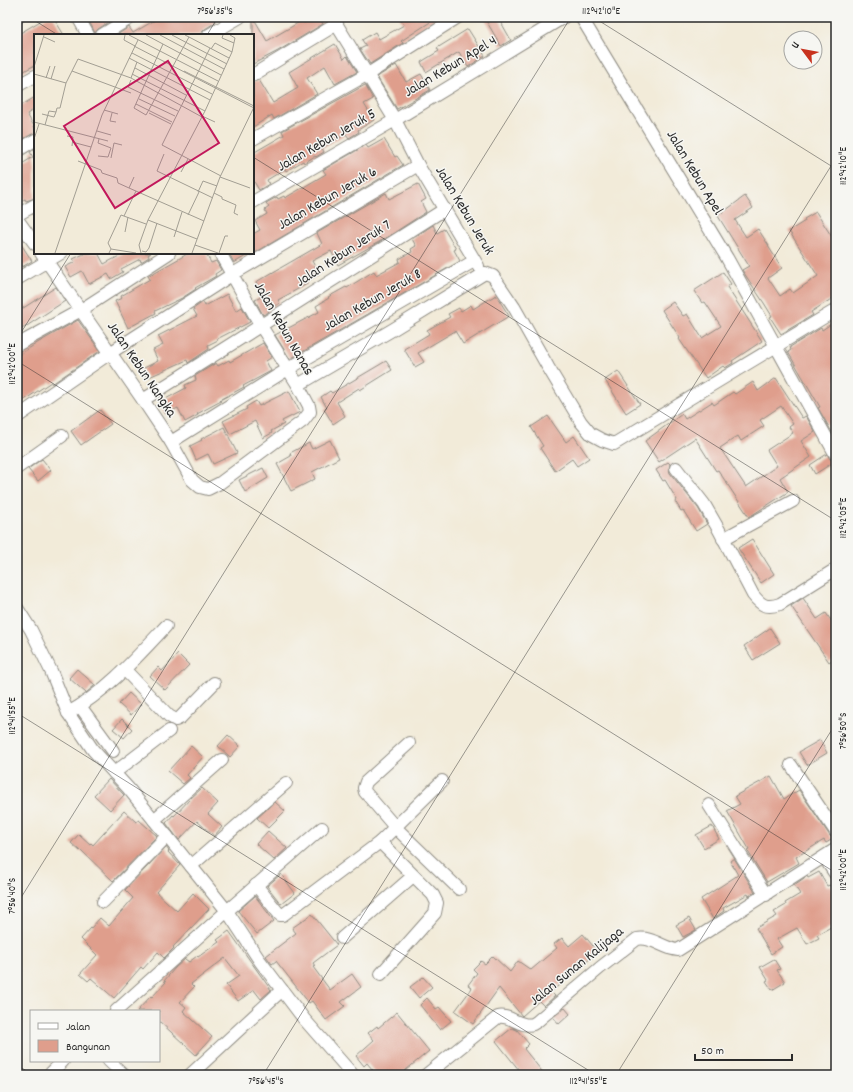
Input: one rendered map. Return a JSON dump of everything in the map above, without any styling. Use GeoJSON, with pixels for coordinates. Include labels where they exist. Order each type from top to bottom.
{"type":"FeatureCollection","features":[{"type":"Feature","properties":{"kind":"street"},"geometry":{"type":"LineString","coordinates":[[78,17],[87,34]]}},
{"type":"Feature","properties":{"kind":"street"},"geometry":{"type":"LineString","coordinates":[[104,34],[132,17]]}},
{"type":"Feature","properties":{"kind":"street"},"geometry":{"type":"LineString","coordinates":[[211,34],[240,17]]}},
{"type":"Feature","properties":{"kind":"street"},"geometry":{"type":"LineString","coordinates":[[254,138],[368,74],[458,17]]}},
{"type":"Feature","properties":{"kind":"street","name":"Jalan Kebun Apel 4"},"geometry":{"type":"LineString","coordinates":[[395,120],[564,17]]}},
{"type":"Feature","properties":{"kind":"street","name":"Jalan Kebun Apel"},"geometry":{"type":"LineString","coordinates":[[581,17],[727,258],[836,455]]}},
{"type":"Feature","properties":{"kind":"street"},"geometry":{"type":"LineString","coordinates":[[254,74],[334,21]]}},
{"type":"Feature","properties":{"kind":"street","name":"Jalan Kebun Jeruk"},"geometry":{"type":"LineString","coordinates":[[298,385],[485,273],[474,260],[445,208],[418,165],[395,120],[334,21]]}},
{"type":"Feature","properties":{"kind":"street"},"geometry":{"type":"LineString","coordinates":[[17,86],[34,77]]}},
{"type":"Feature","properties":{"kind":"street","name":"Jalan Kebun Jeruk 5"},"geometry":{"type":"LineString","coordinates":[[254,201],[395,120]]}},
{"type":"Feature","properties":{"kind":"street"},"geometry":{"type":"LineString","coordinates":[[17,151],[34,141]]}},
{"type":"Feature","properties":{"kind":"street","name":"Jalan Kebun Jeruk 6"},"geometry":{"type":"LineString","coordinates":[[17,417],[110,353],[233,274],[418,165]]}},
{"type":"Feature","properties":{"kind":"street"},"geometry":{"type":"LineString","coordinates":[[17,215],[34,206]]}},
{"type":"Feature","properties":{"kind":"street","name":"Jalan Kebun Jeruk 7"},"geometry":{"type":"LineString","coordinates":[[143,400],[445,208]]}},
{"type":"Feature","properties":{"kind":"street"},"geometry":{"type":"LineString","coordinates":[[17,218],[34,243]]}},
{"type":"Feature","properties":{"kind":"street"},"geometry":{"type":"LineString","coordinates":[[17,279],[44,257],[57,254]]}},
{"type":"Feature","properties":{"kind":"street"},"geometry":{"type":"LineString","coordinates":[[17,345],[81,310],[167,254]]}},
{"type":"Feature","properties":{"kind":"street","name":"Jalan Kebun Nanas"},"geometry":{"type":"LineString","coordinates":[[220,483],[303,421],[310,412],[309,406],[298,385],[261,326],[221,254]]}},
{"type":"Feature","properties":{"kind":"street","name":"Jalan Kebun Nangka"},"geometry":{"type":"LineString","coordinates":[[44,257],[171,442],[192,480],[200,487],[208,489],[220,483]]}},
{"type":"Feature","properties":{"kind":"street","name":"Jalan Kebun Jeruk 8"},"geometry":{"type":"LineString","coordinates":[[171,442],[288,369],[474,260]]}},
{"type":"Feature","properties":{"kind":"street"},"geometry":{"type":"LineString","coordinates":[[485,273],[493,276],[514,307],[548,367],[581,422],[590,434],[614,444],[777,346],[835,314]]}},
{"type":"Feature","properties":{"kind":"street"},"geometry":{"type":"LineString","coordinates":[[17,468],[62,436]]}},
{"type":"Feature","properties":{"kind":"street"},"geometry":{"type":"LineString","coordinates":[[676,468],[704,504],[753,595],[760,604],[773,607],[780,604],[836,569]]}},
{"type":"Feature","properties":{"kind":"street"},"geometry":{"type":"LineString","coordinates":[[723,538],[794,501]]}},
{"type":"Feature","properties":{"kind":"street"},"geometry":{"type":"LineString","coordinates":[[17,608],[31,630],[51,670],[68,713],[93,750],[128,788],[167,836],[227,911],[260,961],[304,1019],[353,1075]]}},
{"type":"Feature","properties":{"kind":"street"},"geometry":{"type":"LineString","coordinates":[[68,713],[80,706],[125,670],[166,626]]}},
{"type":"Feature","properties":{"kind":"street"},"geometry":{"type":"LineString","coordinates":[[125,670],[169,716],[176,720],[180,718],[214,683]]}},
{"type":"Feature","properties":{"kind":"street"},"geometry":{"type":"LineString","coordinates":[[80,706],[114,751]]}},
{"type":"Feature","properties":{"kind":"street"},"geometry":{"type":"LineString","coordinates":[[114,773],[169,731]]}},
{"type":"Feature","properties":{"kind":"street"},"geometry":{"type":"LineString","coordinates":[[409,743],[366,782],[364,788],[365,792],[395,827],[459,888]]}},
{"type":"Feature","properties":{"kind":"street"},"geometry":{"type":"LineString","coordinates":[[154,820],[222,760]]}},
{"type":"Feature","properties":{"kind":"street"},"geometry":{"type":"LineString","coordinates":[[791,765],[836,832]]}},
{"type":"Feature","properties":{"kind":"street"},"geometry":{"type":"LineString","coordinates":[[256,885],[280,915],[283,915],[380,842],[442,781]]}},
{"type":"Feature","properties":{"kind":"street"},"geometry":{"type":"LineString","coordinates":[[191,866],[286,783]]}},
{"type":"Feature","properties":{"kind":"street"},"geometry":{"type":"LineString","coordinates":[[709,805],[766,895]]}},
{"type":"Feature","properties":{"kind":"street"},"geometry":{"type":"LineString","coordinates":[[117,1010],[256,885],[322,828]]}},
{"type":"Feature","properties":{"kind":"street"},"geometry":{"type":"LineString","coordinates":[[103,902],[167,836]]}},
{"type":"Feature","properties":{"kind":"street"},"geometry":{"type":"LineString","coordinates":[[380,842],[433,895],[437,903],[435,913],[380,974]]}},
{"type":"Feature","properties":{"kind":"street","name":"Jalan Sunan Kalijaga"},"geometry":{"type":"LineString","coordinates":[[426,1075],[498,1017],[509,1017],[516,1022],[532,1024],[637,939],[644,938],[672,950],[678,950],[836,849]]}},
{"type":"Feature","properties":{"kind":"street"},"geometry":{"type":"LineString","coordinates":[[824,857],[836,875]]}},
{"type":"Feature","properties":{"kind":"street"},"geometry":{"type":"LineString","coordinates":[[342,938],[413,876]]}},
{"type":"Feature","properties":{"kind":"street"},"geometry":{"type":"LineString","coordinates":[[190,1075],[282,990]]}},
{"type":"Feature","properties":{"kind":"street"},"geometry":{"type":"LineString","coordinates":[[49,1075],[62,1062]]}},
{"type":"Feature","properties":{"kind":"street"},"geometry":{"type":"LineString","coordinates":[[110,1062],[124,1075]]}},
{"type":"Feature","properties":{"kind":"building"},"geometry":{"type":"Polygon","coordinates":[[[47,17],[53,17],[63,34],[34,34],[34,66],[17,75],[17,35],[47,17]]]}},
{"type":"Feature","properties":{"kind":"building"},"geometry":{"type":"Polygon","coordinates":[[[87,17],[117,17],[98,29],[95,33],[87,17]]]}},
{"type":"Feature","properties":{"kind":"building"},"geometry":{"type":"Polygon","coordinates":[[[160,17],[214,17],[216,22],[200,34],[118,34],[129,27],[133,33],[160,17]]]}},
{"type":"Feature","properties":{"kind":"building"},"geometry":{"type":"Polygon","coordinates":[[[253,17],[267,41],[303,20],[304,23],[314,17],[319,17],[323,24],[254,63],[253,17]]]}},
{"type":"Feature","properties":{"kind":"building"},"geometry":{"type":"Polygon","coordinates":[[[399,17],[438,17],[401,41],[403,43],[370,64],[360,49],[366,46],[362,40],[375,32],[379,39],[404,25],[399,17]]]}},
{"type":"Feature","properties":{"kind":"building"},"geometry":{"type":"Polygon","coordinates":[[[484,17],[498,17],[511,40],[501,46],[484,17]]]}},
{"type":"Feature","properties":{"kind":"building"},"geometry":{"type":"Polygon","coordinates":[[[468,29],[485,56],[468,67],[459,52],[426,72],[421,62],[439,51],[437,48],[468,29]]]}},
{"type":"Feature","properties":{"kind":"building"},"geometry":{"type":"Polygon","coordinates":[[[335,44],[344,59],[347,56],[357,72],[335,84],[325,66],[307,78],[317,94],[274,119],[272,115],[254,126],[254,82],[259,80],[273,103],[298,88],[289,72],[335,44]]]}},
{"type":"Feature","properties":{"kind":"building"},"geometry":{"type":"Polygon","coordinates":[[[396,65],[406,82],[421,74],[430,90],[397,109],[377,77],[396,65]]]}},
{"type":"Feature","properties":{"kind":"building"},"geometry":{"type":"Polygon","coordinates":[[[365,85],[373,99],[364,104],[374,120],[358,130],[359,132],[349,138],[346,134],[322,148],[324,152],[316,157],[315,156],[304,163],[303,161],[286,171],[285,169],[267,180],[269,184],[259,190],[254,182],[254,152],[284,135],[282,131],[365,85]]]}},
{"type":"Feature","properties":{"kind":"building"},"geometry":{"type":"Polygon","coordinates":[[[17,97],[22,105],[34,98],[34,110],[27,114],[34,126],[34,134],[17,142],[17,97]]]}},
{"type":"Feature","properties":{"kind":"building"},"geometry":{"type":"Polygon","coordinates":[[[384,139],[395,157],[397,156],[403,165],[254,253],[254,233],[260,230],[255,221],[267,214],[265,210],[269,207],[266,203],[277,197],[278,199],[284,196],[285,198],[326,174],[323,170],[366,145],[368,148],[384,139]]]}},
{"type":"Feature","properties":{"kind":"building"},"geometry":{"type":"Polygon","coordinates":[[[34,150],[34,198],[26,201],[25,199],[17,203],[17,167],[33,157],[30,152],[34,150]]]}},
{"type":"Feature","properties":{"kind":"building"},"geometry":{"type":"Polygon","coordinates":[[[418,184],[426,199],[421,202],[426,212],[386,238],[338,265],[331,251],[312,261],[319,274],[306,282],[307,284],[278,300],[280,303],[268,310],[269,312],[263,315],[255,300],[263,296],[256,282],[322,244],[317,233],[386,193],[389,199],[418,184]]]}},
{"type":"Feature","properties":{"kind":"building"},"geometry":{"type":"Polygon","coordinates":[[[745,196],[753,208],[735,220],[746,237],[758,229],[769,246],[782,268],[768,278],[780,296],[790,289],[793,293],[818,276],[789,231],[816,212],[832,237],[836,234],[836,296],[811,312],[813,315],[781,334],[770,317],[772,316],[742,270],[749,266],[718,216],[745,196]]]}},
{"type":"Feature","properties":{"kind":"building"},"geometry":{"type":"Polygon","coordinates":[[[433,225],[437,233],[444,229],[456,249],[454,250],[460,261],[290,359],[275,335],[319,312],[316,306],[329,298],[328,297],[346,287],[347,288],[374,271],[376,275],[400,262],[399,259],[412,252],[411,249],[416,246],[412,239],[433,225]]]}},
{"type":"Feature","properties":{"kind":"building"},"geometry":{"type":"Polygon","coordinates":[[[17,238],[32,261],[22,267],[17,259],[17,238]]]}},
{"type":"Feature","properties":{"kind":"building"},"geometry":{"type":"Polygon","coordinates":[[[84,254],[99,254],[104,264],[123,254],[150,254],[148,255],[149,257],[141,262],[140,259],[121,269],[123,272],[111,279],[108,274],[89,284],[82,271],[71,277],[65,267],[75,262],[73,259],[84,254]]]}},
{"type":"Feature","properties":{"kind":"building"},"geometry":{"type":"Polygon","coordinates":[[[187,254],[206,254],[211,263],[216,261],[221,270],[215,274],[216,276],[195,288],[196,289],[182,298],[155,311],[156,313],[128,328],[115,301],[150,279],[148,276],[187,254]]]}},
{"type":"Feature","properties":{"kind":"building"},"geometry":{"type":"Polygon","coordinates":[[[230,254],[249,254],[234,263],[230,254]]]}},
{"type":"Feature","properties":{"kind":"building"},"geometry":{"type":"Polygon","coordinates":[[[723,272],[731,284],[727,287],[762,341],[732,361],[733,363],[725,368],[723,366],[706,378],[679,339],[680,338],[662,310],[673,302],[683,316],[687,314],[702,338],[721,326],[705,302],[702,303],[694,291],[723,272]]]}},
{"type":"Feature","properties":{"kind":"building"},"geometry":{"type":"Polygon","coordinates":[[[56,287],[65,301],[22,329],[17,322],[17,312],[56,287]]]}},
{"type":"Feature","properties":{"kind":"building"},"geometry":{"type":"Polygon","coordinates":[[[227,294],[236,311],[242,307],[250,322],[217,339],[218,340],[208,345],[209,349],[188,363],[187,360],[147,378],[142,369],[158,361],[153,350],[163,345],[158,336],[197,316],[193,309],[203,302],[205,306],[227,294]]]}},
{"type":"Feature","properties":{"kind":"building"},"geometry":{"type":"Polygon","coordinates":[[[496,295],[509,316],[463,344],[455,331],[418,353],[424,362],[415,367],[404,349],[429,334],[427,330],[450,317],[448,314],[459,308],[461,311],[471,305],[473,309],[496,295]]]}},
{"type":"Feature","properties":{"kind":"building"},"geometry":{"type":"Polygon","coordinates":[[[78,320],[100,351],[52,384],[51,382],[17,405],[17,356],[78,320]]]}},
{"type":"Feature","properties":{"kind":"building"},"geometry":{"type":"Polygon","coordinates":[[[831,324],[836,331],[836,439],[818,408],[820,407],[788,352],[791,350],[790,347],[821,328],[822,330],[831,324]]]}},
{"type":"Feature","properties":{"kind":"building"},"geometry":{"type":"Polygon","coordinates":[[[263,343],[272,357],[266,361],[271,371],[243,386],[244,387],[185,422],[178,408],[166,414],[160,402],[186,388],[185,385],[196,380],[195,376],[216,363],[218,366],[229,360],[230,362],[263,343]]]}},
{"type":"Feature","properties":{"kind":"building"},"geometry":{"type":"Polygon","coordinates":[[[386,361],[392,370],[337,402],[345,416],[333,424],[324,409],[327,408],[321,397],[330,391],[332,393],[386,361]]]}},
{"type":"Feature","properties":{"kind":"building"},"geometry":{"type":"Polygon","coordinates":[[[618,371],[640,404],[626,413],[605,380],[618,371]]]}},
{"type":"Feature","properties":{"kind":"building"},"geometry":{"type":"Polygon","coordinates":[[[776,378],[802,418],[806,416],[815,432],[801,441],[811,457],[780,478],[788,492],[749,517],[718,470],[716,471],[695,438],[659,462],[645,441],[682,414],[685,419],[712,402],[714,405],[733,392],[735,394],[753,382],[758,391],[776,378]],[[781,406],[760,420],[764,426],[741,441],[738,436],[720,448],[746,487],[777,466],[767,450],[793,433],[789,427],[793,424],[781,406]]]}},
{"type":"Feature","properties":{"kind":"building"},"geometry":{"type":"Polygon","coordinates":[[[289,391],[300,412],[282,421],[284,424],[271,431],[272,433],[263,438],[255,421],[230,434],[223,421],[247,409],[246,407],[256,401],[259,406],[289,391]]]}},
{"type":"Feature","properties":{"kind":"building"},"geometry":{"type":"Polygon","coordinates":[[[100,410],[111,424],[81,445],[71,431],[100,410]]]}},
{"type":"Feature","properties":{"kind":"building"},"geometry":{"type":"Polygon","coordinates":[[[548,416],[566,442],[574,436],[589,458],[577,466],[572,459],[555,471],[540,448],[543,446],[531,427],[548,416]]]}},
{"type":"Feature","properties":{"kind":"building"},"geometry":{"type":"Polygon","coordinates":[[[224,427],[237,453],[213,464],[208,454],[196,460],[190,446],[224,427]]]}},
{"type":"Feature","properties":{"kind":"building"},"geometry":{"type":"Polygon","coordinates":[[[330,440],[339,458],[312,472],[315,479],[291,491],[277,464],[291,456],[290,453],[309,443],[312,449],[330,440]]]}},
{"type":"Feature","properties":{"kind":"building"},"geometry":{"type":"Polygon","coordinates":[[[827,454],[834,462],[815,474],[810,465],[827,454]]]}},
{"type":"Feature","properties":{"kind":"building"},"geometry":{"type":"Polygon","coordinates":[[[42,459],[51,470],[38,481],[28,469],[42,459]]]}},
{"type":"Feature","properties":{"kind":"building"},"geometry":{"type":"Polygon","coordinates":[[[668,462],[670,464],[670,473],[698,508],[707,524],[696,531],[683,510],[681,511],[675,501],[677,500],[665,480],[663,481],[656,470],[668,462]]]}},
{"type":"Feature","properties":{"kind":"building"},"geometry":{"type":"Polygon","coordinates":[[[263,468],[268,478],[245,492],[239,480],[263,468]]]}},
{"type":"Feature","properties":{"kind":"building"},"geometry":{"type":"Polygon","coordinates":[[[752,539],[774,574],[761,583],[738,548],[752,539]]]}},
{"type":"Feature","properties":{"kind":"building"},"geometry":{"type":"Polygon","coordinates":[[[803,598],[817,619],[826,613],[836,628],[836,657],[829,662],[791,606],[803,598]]]}},
{"type":"Feature","properties":{"kind":"building"},"geometry":{"type":"Polygon","coordinates":[[[770,628],[780,643],[753,660],[744,646],[770,628]]]}},
{"type":"Feature","properties":{"kind":"building"},"geometry":{"type":"Polygon","coordinates":[[[178,654],[189,665],[165,690],[150,676],[158,667],[162,671],[178,654]]]}},
{"type":"Feature","properties":{"kind":"building"},"geometry":{"type":"Polygon","coordinates":[[[77,669],[95,685],[86,693],[69,678],[77,669]]]}},
{"type":"Feature","properties":{"kind":"building"},"geometry":{"type":"Polygon","coordinates":[[[129,693],[141,704],[131,715],[119,704],[129,693]]]}},
{"type":"Feature","properties":{"kind":"building"},"geometry":{"type":"Polygon","coordinates":[[[122,719],[132,729],[124,738],[113,729],[122,719]]]}},
{"type":"Feature","properties":{"kind":"building"},"geometry":{"type":"Polygon","coordinates":[[[228,735],[240,746],[230,757],[218,746],[228,735]]]}},
{"type":"Feature","properties":{"kind":"building"},"geometry":{"type":"Polygon","coordinates":[[[820,740],[827,753],[807,765],[799,752],[820,740]]]}},
{"type":"Feature","properties":{"kind":"building"},"geometry":{"type":"Polygon","coordinates":[[[191,746],[203,757],[187,775],[190,778],[183,784],[168,771],[191,746]]]}},
{"type":"Feature","properties":{"kind":"building"},"geometry":{"type":"Polygon","coordinates":[[[771,776],[784,799],[799,790],[833,839],[826,843],[824,840],[796,857],[799,863],[767,882],[747,850],[749,849],[727,811],[740,804],[735,796],[771,776]]]}},
{"type":"Feature","properties":{"kind":"building"},"geometry":{"type":"Polygon","coordinates":[[[109,779],[124,795],[110,810],[94,795],[109,779]]]}},
{"type":"Feature","properties":{"kind":"building"},"geometry":{"type":"Polygon","coordinates":[[[202,788],[218,803],[208,814],[222,827],[214,836],[197,821],[179,840],[166,823],[202,788]]]}},
{"type":"Feature","properties":{"kind":"building"},"geometry":{"type":"Polygon","coordinates":[[[275,802],[285,811],[268,828],[257,818],[275,802]]]}},
{"type":"Feature","properties":{"kind":"building"},"geometry":{"type":"Polygon","coordinates":[[[124,811],[136,822],[139,820],[157,836],[113,881],[81,850],[80,851],[71,843],[79,834],[93,845],[124,811]]]}},
{"type":"Feature","properties":{"kind":"building"},"geometry":{"type":"Polygon","coordinates":[[[712,826],[719,839],[704,848],[696,835],[712,826]]]}},
{"type":"Feature","properties":{"kind":"building"},"geometry":{"type":"Polygon","coordinates":[[[268,831],[287,848],[274,860],[256,844],[268,831]]]}},
{"type":"Feature","properties":{"kind":"building"},"geometry":{"type":"Polygon","coordinates":[[[166,847],[169,851],[168,852],[180,865],[156,892],[177,911],[193,893],[209,909],[164,958],[158,952],[143,969],[141,967],[114,998],[91,978],[88,981],[80,974],[97,955],[81,939],[100,918],[109,926],[133,898],[125,890],[166,847]]]}},
{"type":"Feature","properties":{"kind":"building"},"geometry":{"type":"Polygon","coordinates":[[[734,858],[755,892],[749,896],[748,894],[723,908],[724,911],[713,919],[701,899],[738,875],[730,861],[734,858]]]}},
{"type":"Feature","properties":{"kind":"building"},"geometry":{"type":"Polygon","coordinates":[[[819,872],[827,886],[830,885],[836,895],[836,924],[817,935],[819,938],[807,944],[797,928],[777,939],[782,947],[771,954],[756,928],[777,916],[774,912],[800,894],[794,885],[807,876],[808,878],[819,872]]]}},
{"type":"Feature","properties":{"kind":"building"},"geometry":{"type":"Polygon","coordinates":[[[281,874],[295,893],[281,904],[267,886],[281,874]]]}},
{"type":"Feature","properties":{"kind":"building"},"geometry":{"type":"Polygon","coordinates":[[[255,896],[274,921],[257,934],[238,911],[255,896]]]}},
{"type":"Feature","properties":{"kind":"building"},"geometry":{"type":"Polygon","coordinates":[[[312,914],[337,945],[313,963],[315,966],[313,967],[330,990],[352,974],[361,987],[341,1002],[345,1006],[326,1020],[312,1001],[309,1003],[276,961],[272,964],[266,956],[296,933],[292,928],[312,914]]]}},
{"type":"Feature","properties":{"kind":"building"},"geometry":{"type":"Polygon","coordinates":[[[689,918],[696,930],[683,937],[676,925],[689,918]]]}},
{"type":"Feature","properties":{"kind":"building"},"geometry":{"type":"Polygon","coordinates":[[[229,931],[271,990],[261,999],[254,990],[238,1001],[226,985],[239,976],[225,958],[191,984],[194,987],[180,1002],[186,1007],[183,1011],[212,1037],[196,1055],[160,1022],[160,1010],[138,1010],[166,982],[164,981],[185,959],[189,962],[197,956],[198,957],[219,942],[217,940],[229,931]]]}},
{"type":"Feature","properties":{"kind":"building"},"geometry":{"type":"Polygon","coordinates":[[[583,934],[598,952],[551,992],[555,996],[544,1006],[539,1001],[522,1016],[499,988],[473,1024],[455,1011],[472,988],[468,985],[477,973],[473,969],[481,961],[485,964],[493,956],[510,972],[518,961],[531,970],[557,948],[554,944],[562,938],[569,946],[583,934]]]}},
{"type":"Feature","properties":{"kind":"building"},"geometry":{"type":"Polygon","coordinates":[[[774,959],[780,969],[777,970],[785,982],[772,990],[760,967],[774,959]]]}},
{"type":"Feature","properties":{"kind":"building"},"geometry":{"type":"Polygon","coordinates":[[[423,977],[432,987],[419,998],[410,987],[423,977]]]}},
{"type":"Feature","properties":{"kind":"building"},"geometry":{"type":"Polygon","coordinates":[[[427,998],[436,1009],[439,1007],[451,1021],[440,1030],[420,1005],[427,998]]]}},
{"type":"Feature","properties":{"kind":"building"},"geometry":{"type":"Polygon","coordinates":[[[565,1008],[570,1014],[559,1024],[553,1017],[565,1008]]]}},
{"type":"Feature","properties":{"kind":"building"},"geometry":{"type":"Polygon","coordinates":[[[397,1012],[429,1051],[400,1075],[377,1075],[367,1063],[364,1066],[356,1056],[374,1040],[368,1033],[377,1026],[378,1028],[397,1012]]]}},
{"type":"Feature","properties":{"kind":"building"},"geometry":{"type":"Polygon","coordinates":[[[512,1028],[517,1030],[529,1044],[524,1049],[545,1075],[523,1075],[496,1041],[512,1028]]]}}]}
